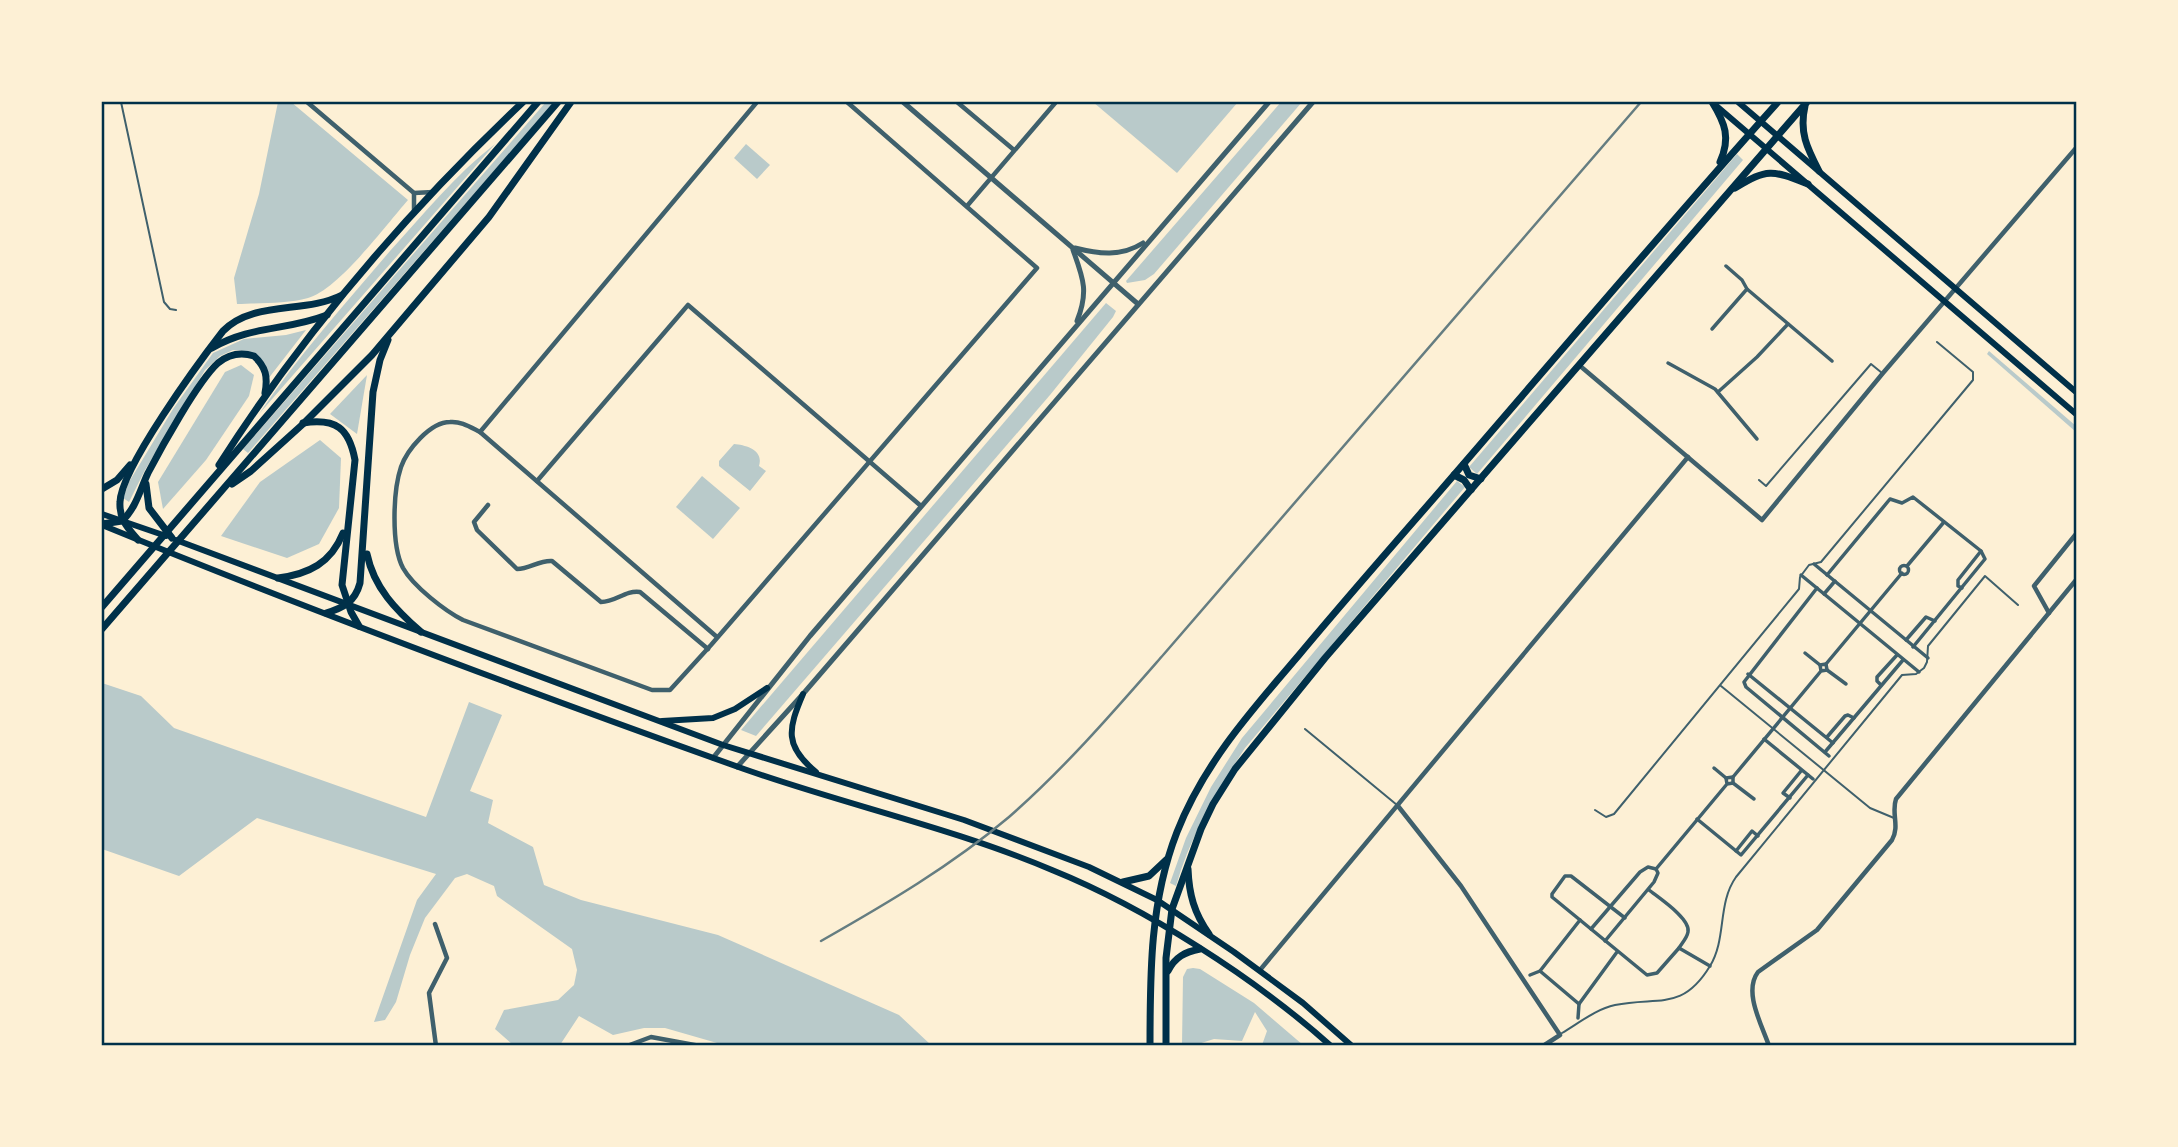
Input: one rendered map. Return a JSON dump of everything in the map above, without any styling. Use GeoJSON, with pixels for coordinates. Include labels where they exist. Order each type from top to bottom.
{"type":"FeatureCollection","features":[{"type":"Feature","properties":{"kind":"main road"},"geometry":{"type":"LineString","coordinates":[[212,479],[221,461],[264,398],[346,293],[434,191],[523,102]]}},
{"type":"Feature","properties":{"kind":"main road"},"geometry":{"type":"LineString","coordinates":[[102,607],[538,102]]}},
{"type":"Feature","properties":{"kind":"main road"},"geometry":{"type":"LineString","coordinates":[[102,629],[558,102]]}},
{"type":"Feature","properties":{"kind":"main road"},"geometry":{"type":"LineString","coordinates":[[223,490],[251,471],[353,375],[489,217],[571,102]]}},
{"type":"Feature","properties":{"kind":"main road"},"geometry":{"type":"LineString","coordinates":[[1712,102],[2077,414]]}},
{"type":"Feature","properties":{"kind":"main road"},"geometry":{"type":"LineString","coordinates":[[1712,102],[1724,123],[1727,137],[1724,154],[1715,173]]}},
{"type":"Feature","properties":{"kind":"main road"},"geometry":{"type":"LineString","coordinates":[[1738,102],[2077,392]]}},
{"type":"Feature","properties":{"kind":"main road"},"geometry":{"type":"LineString","coordinates":[[1150,1045],[1150,996],[1157,900],[1177,832],[1197,789],[1232,734],[1778,102]]}},
{"type":"Feature","properties":{"kind":"main road"},"geometry":{"type":"LineString","coordinates":[[1166,1045],[1166,974],[1171,909],[1213,804],[1227,780],[1325,658],[1806,102]]}},
{"type":"Feature","properties":{"kind":"main road"},"geometry":{"type":"LineString","coordinates":[[1806,102],[1802,130],[1807,148],[1819,171]]}},
{"type":"Feature","properties":{"kind":"main road"},"geometry":{"type":"LineString","coordinates":[[1728,192],[1761,173],[1770,172],[1808,184]]}},
{"type":"Feature","properties":{"kind":"main road"},"geometry":{"type":"LineString","coordinates":[[138,540],[122,521],[122,489],[140,454],[208,351],[230,324],[243,317],[322,304],[346,293]]}},
{"type":"Feature","properties":{"kind":"main road"},"geometry":{"type":"LineString","coordinates":[[208,351],[246,332],[302,324],[328,315]]}},
{"type":"Feature","properties":{"kind":"main road"},"geometry":{"type":"LineString","coordinates":[[326,613],[347,604],[356,596],[360,583],[373,392],[380,360],[393,329]]}},
{"type":"Feature","properties":{"kind":"main road"},"geometry":{"type":"LineString","coordinates":[[102,524],[122,521],[133,507],[148,474],[193,398],[220,362],[236,354],[254,356],[265,368],[267,378],[264,398]]}},
{"type":"Feature","properties":{"kind":"main road"},"geometry":{"type":"LineString","coordinates":[[303,424],[328,422],[346,433],[352,442],[355,460],[342,578],[347,604],[359,626]]}},
{"type":"Feature","properties":{"kind":"main road"},"geometry":{"type":"LineString","coordinates":[[102,489],[117,480],[140,454]]}},
{"type":"Feature","properties":{"kind":"main road"},"geometry":{"type":"LineString","coordinates":[[1464,464],[1469,475],[1481,479]]}},
{"type":"Feature","properties":{"kind":"main road"},"geometry":{"type":"LineString","coordinates":[[148,474],[146,494],[149,508],[172,538]]}},
{"type":"Feature","properties":{"kind":"main road"},"geometry":{"type":"LineString","coordinates":[[1454,475],[1464,480],[1471,490]]}},
{"type":"Feature","properties":{"kind":"main road"},"geometry":{"type":"LineString","coordinates":[[102,514],[723,745],[964,820],[1123,882],[1157,900],[1260,970],[1352,1045]]}},
{"type":"Feature","properties":{"kind":"main road"},"geometry":{"type":"LineString","coordinates":[[278,578],[306,572],[326,561],[340,542],[347,523]]}},
{"type":"Feature","properties":{"kind":"main road"},"geometry":{"type":"LineString","coordinates":[[102,524],[359,626],[737,767],[1050,869],[1154,922],[1200,949],[1275,1000],[1331,1045]]}},
{"type":"Feature","properties":{"kind":"main road"},"geometry":{"type":"LineString","coordinates":[[364,544],[371,570],[384,595],[421,632]]}},
{"type":"Feature","properties":{"kind":"main road"},"geometry":{"type":"LineString","coordinates":[[658,721],[716,717],[735,709],[767,688]]}},
{"type":"Feature","properties":{"kind":"main road"},"geometry":{"type":"LineString","coordinates":[[803,694],[792,721],[792,741],[797,753],[820,775]]}},
{"type":"Feature","properties":{"kind":"main road"},"geometry":{"type":"LineString","coordinates":[[1123,882],[1149,876],[1169,857]]}},
{"type":"Feature","properties":{"kind":"main road"},"geometry":{"type":"LineString","coordinates":[[1187,864],[1191,899],[1201,924],[1209,934]]}},
{"type":"Feature","properties":{"kind":"main road"},"geometry":{"type":"LineString","coordinates":[[1166,974],[1172,963],[1182,954],[1200,949]]}},
{"type":"Feature","properties":{"kind":"street"},"geometry":{"type":"LineString","coordinates":[[307,102],[414,193],[434,191]]}},
{"type":"Feature","properties":{"kind":"street"},"geometry":{"type":"LineString","coordinates":[[480,432],[757,102]]}},
{"type":"Feature","properties":{"kind":"street"},"geometry":{"type":"LineString","coordinates":[[718,637],[480,432],[466,425],[445,422],[430,430],[409,452],[400,471],[395,540],[400,561],[407,574],[440,606],[463,620],[652,690],[670,690],[708,649],[1037,268],[847,102]]}},
{"type":"Feature","properties":{"kind":"street"},"geometry":{"type":"LineString","coordinates":[[903,102],[1138,304]]}},
{"type":"Feature","properties":{"kind":"street"},"geometry":{"type":"LineString","coordinates":[[957,102],[1014,150]]}},
{"type":"Feature","properties":{"kind":"street"},"geometry":{"type":"LineString","coordinates":[[967,206],[1056,102]]}},
{"type":"Feature","properties":{"kind":"street"},"geometry":{"type":"LineString","coordinates":[[713,758],[767,688],[921,506],[1269,102]]}},
{"type":"Feature","properties":{"kind":"street"},"geometry":{"type":"LineString","coordinates":[[737,767],[1313,102]]}},
{"type":"Feature","properties":{"kind":"street"},"geometry":{"type":"LineString","coordinates":[[1579,364],[1762,520],[1883,373],[2077,148]]}},
{"type":"Feature","properties":{"kind":"street"},"geometry":{"type":"LineString","coordinates":[[414,193],[414,214]]}},
{"type":"Feature","properties":{"kind":"street"},"geometry":{"type":"LineString","coordinates":[[1072,247],[1099,254],[1115,254],[1136,248],[1148,240]]}},
{"type":"Feature","properties":{"kind":"street"},"geometry":{"type":"LineString","coordinates":[[1072,247],[1085,284],[1084,300],[1074,327]]}},
{"type":"Feature","properties":{"kind":"street"},"geometry":{"type":"LineString","coordinates":[[1726,266],[1742,279],[1747,289],[1832,361]]}},
{"type":"Feature","properties":{"kind":"street"},"geometry":{"type":"LineString","coordinates":[[1712,329],[1747,289]]}},
{"type":"Feature","properties":{"kind":"street"},"geometry":{"type":"LineString","coordinates":[[537,481],[688,305],[921,506]]}},
{"type":"Feature","properties":{"kind":"street"},"geometry":{"type":"LineString","coordinates":[[1718,392],[1788,324]]}},
{"type":"Feature","properties":{"kind":"street"},"geometry":{"type":"LineString","coordinates":[[1668,363],[1718,392],[1758,439]]}},
{"type":"Feature","properties":{"kind":"street"},"geometry":{"type":"LineString","coordinates":[[1260,970],[1688,457]]}},
{"type":"Feature","properties":{"kind":"street"},"geometry":{"type":"LineString","coordinates":[[1827,575],[1890,499],[1902,503],[1913,497],[1982,551],[1985,559],[1913,647]]}},
{"type":"Feature","properties":{"kind":"street"},"geometry":{"type":"LineString","coordinates":[[488,505],[474,522],[477,530],[517,569],[527,569],[544,560],[552,561],[601,602],[608,602],[632,591],[640,592],[708,649]]}},
{"type":"Feature","properties":{"kind":"street"},"geometry":{"type":"LineString","coordinates":[[1820,665],[1826,664],[1902,573],[1908,572],[1907,566],[1944,522]]}},
{"type":"Feature","properties":{"kind":"street"},"geometry":{"type":"LineString","coordinates":[[2049,613],[2034,586],[2077,534]]}},
{"type":"Feature","properties":{"kind":"street"},"geometry":{"type":"LineString","coordinates":[[1962,589],[1958,586],[1958,580],[1982,551]]}},
{"type":"Feature","properties":{"kind":"street"},"geometry":{"type":"LineString","coordinates":[[1814,564],[1928,659]]}},
{"type":"Feature","properties":{"kind":"street"},"geometry":{"type":"LineString","coordinates":[[1801,575],[1919,672]]}},
{"type":"Feature","properties":{"kind":"street"},"geometry":{"type":"LineString","coordinates":[[1769,1045],[1752,994],[1753,978],[1817,930],[1892,840],[1896,833],[1896,799],[2077,580]]}},
{"type":"Feature","properties":{"kind":"street"},"geometry":{"type":"LineString","coordinates":[[1824,594],[1835,581]]}},
{"type":"Feature","properties":{"kind":"street"},"geometry":{"type":"LineString","coordinates":[[1817,588],[1748,674],[1744,685],[1827,754],[1833,743],[1903,659]]}},
{"type":"Feature","properties":{"kind":"street"},"geometry":{"type":"LineString","coordinates":[[1906,640],[1926,617],[1935,621]]}},
{"type":"Feature","properties":{"kind":"street"},"geometry":{"type":"LineString","coordinates":[[1805,653],[1820,665],[1821,671]]}},
{"type":"Feature","properties":{"kind":"street"},"geometry":{"type":"LineString","coordinates":[[1881,685],[1877,677],[1897,654]]}},
{"type":"Feature","properties":{"kind":"street"},"geometry":{"type":"LineString","coordinates":[[1826,664],[1827,670],[1846,684]]}},
{"type":"Feature","properties":{"kind":"street"},"geometry":{"type":"LineString","coordinates":[[1726,778],[1732,777],[1821,671],[1827,670]]}},
{"type":"Feature","properties":{"kind":"street"},"geometry":{"type":"LineString","coordinates":[[1748,674],[1833,743]]}},
{"type":"Feature","properties":{"kind":"street"},"geometry":{"type":"LineString","coordinates":[[1827,737],[1845,716],[1854,718]]}},
{"type":"Feature","properties":{"kind":"street"},"geometry":{"type":"LineString","coordinates":[[1697,819],[1736,851],[1752,831],[1758,836],[1810,777],[1764,739]]}},
{"type":"Feature","properties":{"kind":"street"},"geometry":{"type":"LineString","coordinates":[[1714,768],[1726,778],[1727,784]]}},
{"type":"Feature","properties":{"kind":"street"},"geometry":{"type":"LineString","coordinates":[[1790,798],[1783,793],[1802,770]]}},
{"type":"Feature","properties":{"kind":"street"},"geometry":{"type":"LineString","coordinates":[[1732,777],[1733,783],[1754,799]]}},
{"type":"Feature","properties":{"kind":"street"},"geometry":{"type":"LineString","coordinates":[[1605,941],[1657,877],[1656,869],[1727,784],[1733,783]]}},
{"type":"Feature","properties":{"kind":"street"},"geometry":{"type":"LineString","coordinates":[[1398,806],[1461,887],[1560,1035],[1543,1045]]}},
{"type":"Feature","properties":{"kind":"street"},"geometry":{"type":"LineString","coordinates":[[1591,929],[1643,869],[1656,869]]}},
{"type":"Feature","properties":{"kind":"street"},"geometry":{"type":"LineString","coordinates":[[1625,918],[1572,876],[1565,876],[1553,891],[1552,897],[1651,976],[1657,974],[1679,948],[1688,934],[1688,925],[1648,889]]}},
{"type":"Feature","properties":{"kind":"street"},"geometry":{"type":"LineString","coordinates":[[1530,975],[1540,971],[1580,920]]}},
{"type":"Feature","properties":{"kind":"street"},"geometry":{"type":"LineString","coordinates":[[435,924],[447,958],[429,993],[436,1045]]}},
{"type":"Feature","properties":{"kind":"street"},"geometry":{"type":"LineString","coordinates":[[1679,948],[1710,966]]}},
{"type":"Feature","properties":{"kind":"street"},"geometry":{"type":"LineString","coordinates":[[1578,1018],[1579,1004],[1618,951]]}},
{"type":"Feature","properties":{"kind":"street"},"geometry":{"type":"LineString","coordinates":[[1540,971],[1579,1004]]}},
{"type":"Feature","properties":{"kind":"street"},"geometry":{"type":"LineString","coordinates":[[627,1045],[651,1037],[700,1045]]}},
{"type":"Feature","properties":{"kind":"lane"},"geometry":{"type":"LineString","coordinates":[[121,102],[164,302],[170,309],[176,310]]}},
{"type":"Feature","properties":{"kind":"lane"},"geometry":{"type":"LineString","coordinates":[[1595,810],[1606,817],[1612,816],[1799,589],[1801,575],[1809,565],[1821,562],[1973,380],[1973,372],[1937,342]]}},
{"type":"Feature","properties":{"kind":"lane"},"geometry":{"type":"LineString","coordinates":[[1759,480],[1766,486],[1871,364],[1883,373]]}},
{"type":"Feature","properties":{"kind":"lane"},"geometry":{"type":"LineString","coordinates":[[1560,1035],[1609,1007],[1663,1002],[1694,987],[1710,966],[1719,947],[1730,885],[1902,675],[1919,672],[1924,668],[1928,659],[1928,646],[1985,576],[2018,605]]}},
{"type":"Feature","properties":{"kind":"lane"},"geometry":{"type":"LineString","coordinates":[[1720,685],[1870,808],[1896,818]]}},
{"type":"Feature","properties":{"kind":"lane"},"geometry":{"type":"LineString","coordinates":[[1305,729],[1398,806]]}},
{"type":"Feature","properties":{"kind":"shaded area"},"geometry":{"type":"Polygon","coordinates":[[[278,102],[291,102],[408,200],[347,270],[320,293],[291,301],[237,304],[234,278],[259,194],[278,102]]]}},
{"type":"Feature","properties":{"kind":"shaded area"},"geometry":{"type":"Polygon","coordinates":[[[546,102],[554,102],[248,453],[243,449],[546,102]]]}},
{"type":"Feature","properties":{"kind":"shaded area"},"geometry":{"type":"Polygon","coordinates":[[[1093,102],[1238,102],[1177,173],[1093,102]]]}},
{"type":"Feature","properties":{"kind":"shaded area"},"geometry":{"type":"Polygon","coordinates":[[[1281,102],[1302,102],[1154,274],[1145,280],[1127,283],[1126,281],[1281,102]]]}},
{"type":"Feature","properties":{"kind":"shaded area"},"geometry":{"type":"Polygon","coordinates":[[[495,144],[259,414],[306,351],[390,251],[453,182],[495,144]]]}},
{"type":"Feature","properties":{"kind":"shaded area"},"geometry":{"type":"Polygon","coordinates":[[[746,144],[770,165],[757,179],[734,158],[746,144]]]}},
{"type":"Feature","properties":{"kind":"shaded area"},"geometry":{"type":"Polygon","coordinates":[[[1737,154],[1743,160],[1477,474],[1469,467],[1737,154]]]}},
{"type":"Feature","properties":{"kind":"shaded area"},"geometry":{"type":"Polygon","coordinates":[[[1106,303],[1116,311],[1113,317],[1050,395],[756,736],[741,730],[1106,303]]]}},
{"type":"Feature","properties":{"kind":"shaded area"},"geometry":{"type":"Polygon","coordinates":[[[306,330],[268,379],[267,373],[244,351],[233,350],[220,356],[205,370],[145,470],[129,502],[123,498],[129,482],[173,409],[213,353],[244,339],[306,330]]]}},
{"type":"Feature","properties":{"kind":"shaded area"},"geometry":{"type":"Polygon","coordinates":[[[1989,351],[2076,426],[2076,432],[1987,354],[1989,351]]]}},
{"type":"Feature","properties":{"kind":"shaded area"},"geometry":{"type":"Polygon","coordinates":[[[241,365],[254,375],[249,396],[206,460],[163,509],[158,482],[225,372],[241,365]]]}},
{"type":"Feature","properties":{"kind":"shaded area"},"geometry":{"type":"Polygon","coordinates":[[[367,375],[357,434],[330,414],[367,375]]]}},
{"type":"Feature","properties":{"kind":"shaded area"},"geometry":{"type":"Polygon","coordinates":[[[320,440],[341,458],[339,508],[319,544],[287,558],[221,536],[260,482],[320,440]]]}},
{"type":"Feature","properties":{"kind":"shaded area"},"geometry":{"type":"Polygon","coordinates":[[[734,444],[749,447],[756,452],[759,466],[766,471],[750,491],[719,466],[719,461],[734,444]]]}},
{"type":"Feature","properties":{"kind":"shaded area"},"geometry":{"type":"Polygon","coordinates":[[[702,476],[740,508],[713,539],[676,507],[702,476]]]}},
{"type":"Feature","properties":{"kind":"shaded area"},"geometry":{"type":"Polygon","coordinates":[[[1457,481],[1465,487],[1245,748],[1205,814],[1176,886],[1170,883],[1186,838],[1211,787],[1242,738],[1457,481]]]}},
{"type":"Feature","properties":{"kind":"shaded area"},"geometry":{"type":"Polygon","coordinates":[[[102,683],[141,696],[174,728],[426,817],[469,702],[502,715],[470,791],[493,800],[488,823],[533,847],[544,885],[581,900],[718,935],[899,1015],[931,1045],[724,1045],[665,1028],[644,1028],[613,1035],[579,1016],[560,1045],[513,1045],[495,1029],[504,1010],[558,1000],[574,985],[577,970],[572,949],[497,896],[494,886],[467,874],[455,878],[425,918],[410,955],[396,1002],[385,1020],[374,1022],[417,900],[436,874],[257,818],[179,876],[102,849],[102,683]]]}},
{"type":"Feature","properties":{"kind":"shaded area"},"geometry":{"type":"Polygon","coordinates":[[[1187,969],[1200,969],[1254,1003],[1303,1045],[1262,1045],[1267,1031],[1255,1012],[1242,1041],[1214,1039],[1195,1045],[1182,1045],[1183,977],[1187,969]]]}},
{"type":"Feature","properties":{"kind":"railway"},"geometry":{"type":"LineString","coordinates":[[821,941],[964,852],[1009,817],[1070,759],[1641,102]]}}]}
